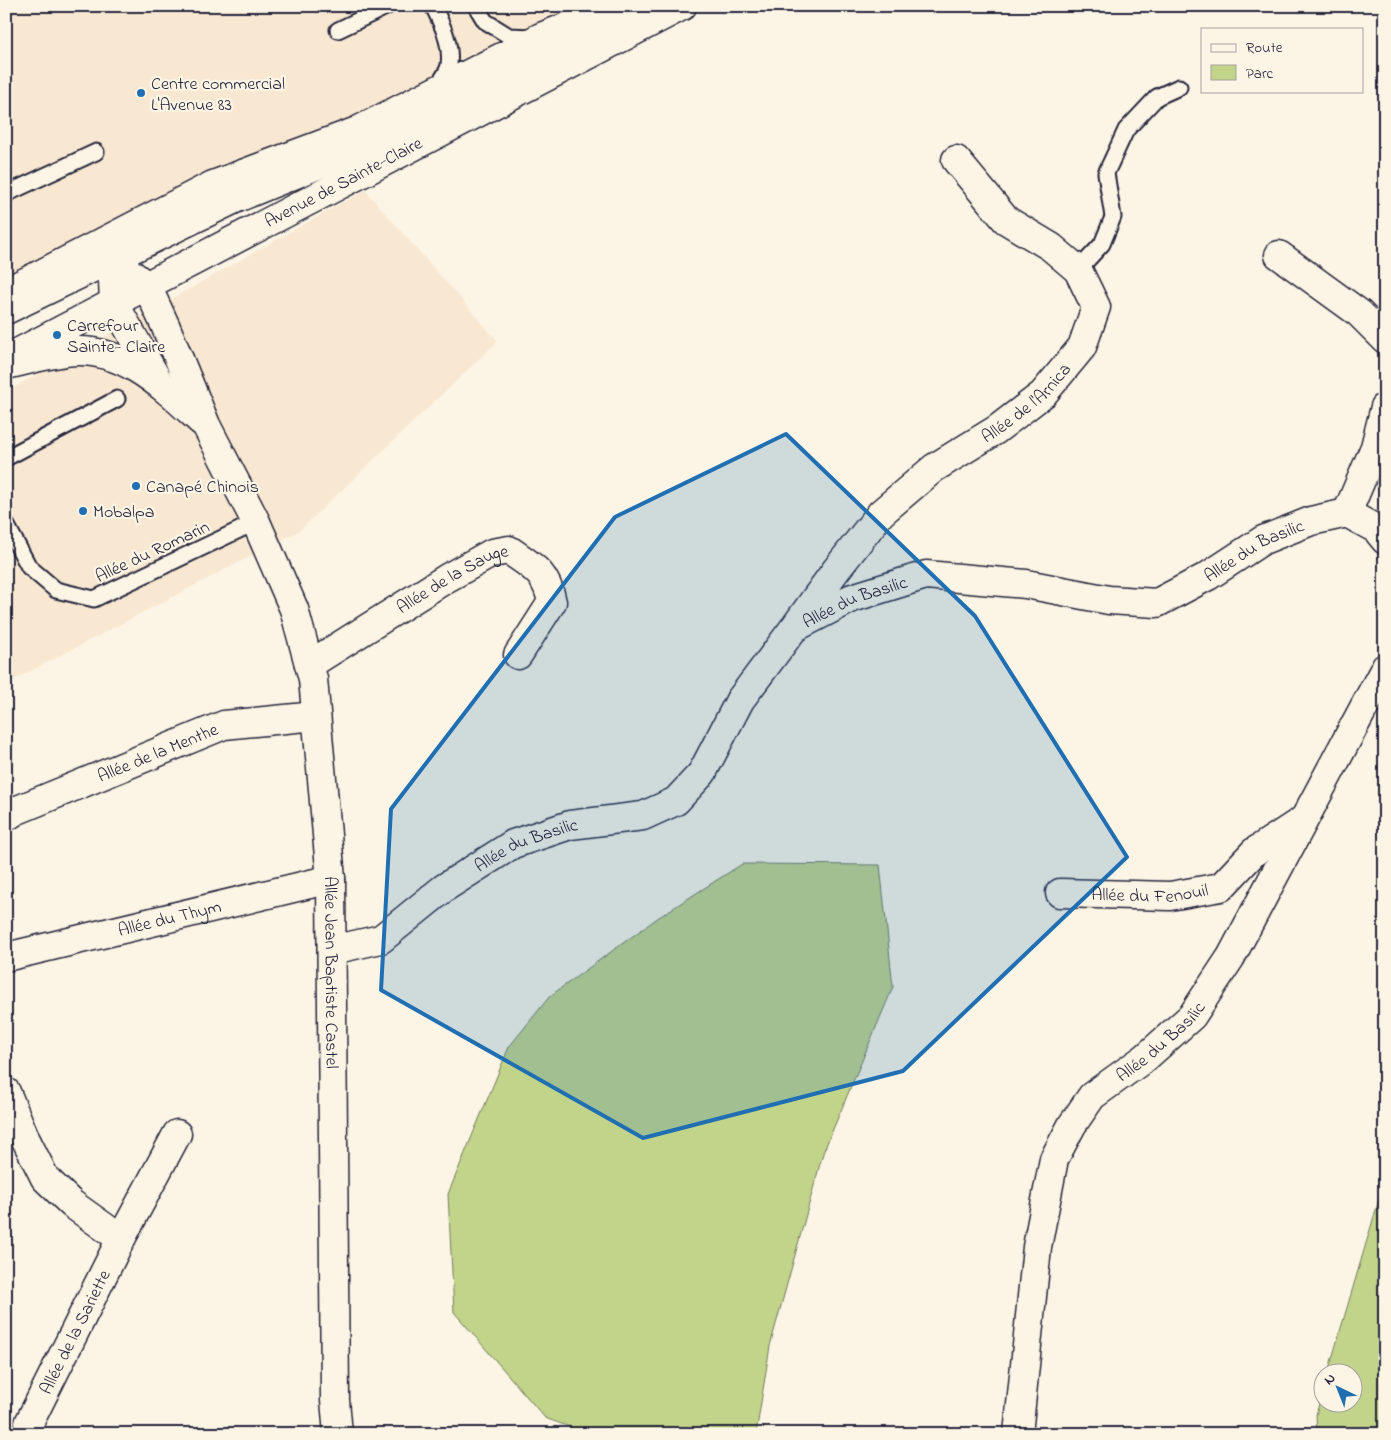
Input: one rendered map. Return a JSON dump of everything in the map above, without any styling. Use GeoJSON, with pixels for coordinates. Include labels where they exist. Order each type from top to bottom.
{"type":"FeatureCollection","features":[{"type":"Feature","properties":{"kind":"street"},"geometry":{"type":"LineString","coordinates":[[6,292],[213,185],[356,131],[541,37],[612,9],[626,6]]}},
{"type":"Feature","properties":{"kind":"street","name":"Avenue de Sainte-Claire"},"geometry":{"type":"LineString","coordinates":[[6,310],[237,198],[364,146],[640,6]]}},
{"type":"Feature","properties":{"kind":"street","name":"Avenue de Sainte-Claire"},"geometry":{"type":"LineString","coordinates":[[6,358],[147,286],[382,160],[682,6]]}},
{"type":"Feature","properties":{"kind":"street","name":"Allée de l'Arnica"},"geometry":{"type":"LineString","coordinates":[[794,628],[880,513],[934,468],[996,430],[1043,394],[1082,347],[1096,307],[1078,270],[1051,247],[1006,220],[956,160]]}},
{"type":"Feature","properties":{"kind":"street"},"geometry":{"type":"LineString","coordinates":[[1280,255],[1359,313],[1385,340]]}},
{"type":"Feature","properties":{"kind":"street"},"geometry":{"type":"LineString","coordinates":[[112,259],[147,286]]}},
{"type":"Feature","properties":{"kind":"street"},"geometry":{"type":"LineString","coordinates":[[112,259],[114,303],[160,384]]}},
{"type":"Feature","properties":{"kind":"street","name":"Allée Jean Baptiste Castel"},"geometry":{"type":"LineString","coordinates":[[147,286],[206,425],[256,522],[294,609],[313,680],[331,879],[335,1390],[338,1434]]}},
{"type":"Feature","properties":{"kind":"street"},"geometry":{"type":"LineString","coordinates":[[6,365],[67,351],[93,352],[118,359],[160,384],[206,425]]}},
{"type":"Feature","properties":{"kind":"street"},"geometry":{"type":"LineString","coordinates":[[1385,407],[1375,447],[1347,513],[1376,529],[1385,540]]}},
{"type":"Feature","properties":{"kind":"street","name":"Allée du Basilic"},"geometry":{"type":"LineString","coordinates":[[332,950],[380,939],[444,888],[513,844],[570,825],[644,816],[676,801],[702,773],[740,700],[794,628],[852,598],[926,575],[1026,584],[1109,600],[1157,603],[1208,576],[1263,540],[1311,521],[1347,513]]}},
{"type":"Feature","properties":{"kind":"street","name":"Allée de la Sauge"},"geometry":{"type":"LineString","coordinates":[[309,665],[447,578],[492,552],[510,550],[540,572],[547,583],[552,602],[518,655]]}},
{"type":"Feature","properties":{"kind":"street","name":"Allée du Basilic"},"geometry":{"type":"LineString","coordinates":[[1018,1434],[1037,1247],[1054,1159],[1072,1125],[1092,1096],[1145,1058],[1192,1016],[1231,957],[1385,668]]}},
{"type":"Feature","properties":{"kind":"street","name":"Allée de la Menthe"},"geometry":{"type":"LineString","coordinates":[[6,817],[14,811],[224,725],[316,716]]}},
{"type":"Feature","properties":{"kind":"street","name":"Allée du Fenouil"},"geometry":{"type":"LineString","coordinates":[[1060,893],[1170,896],[1221,887],[1254,852],[1304,820]]}},
{"type":"Feature","properties":{"kind":"street","name":"Allée du Thym"},"geometry":{"type":"LineString","coordinates":[[6,957],[331,879]]}},
{"type":"Feature","properties":{"kind":"street"},"geometry":{"type":"LineString","coordinates":[[6,1092],[26,1140],[45,1178],[72,1204],[121,1239]]}},
{"type":"Feature","properties":{"kind":"street","name":"Allée de la Sariette"},"geometry":{"type":"LineString","coordinates":[[29,1424],[121,1239],[177,1134]]}},
{"type":"Feature","properties":{"kind":"lane"},"geometry":{"type":"LineString","coordinates":[[338,30],[388,6]]}},
{"type":"Feature","properties":{"kind":"lane"},"geometry":{"type":"LineString","coordinates":[[433,6],[444,28],[449,66],[436,90]]}},
{"type":"Feature","properties":{"kind":"lane"},"geometry":{"type":"LineString","coordinates":[[476,6],[485,21],[509,36],[541,37]]}},
{"type":"Feature","properties":{"kind":"lane"},"geometry":{"type":"LineString","coordinates":[[1078,270],[1102,244],[1114,217],[1106,173],[1126,130],[1157,97],[1179,87]]}},
{"type":"Feature","properties":{"kind":"lane"},"geometry":{"type":"LineString","coordinates":[[6,194],[96,152]]}},
{"type":"Feature","properties":{"kind":"lane"},"geometry":{"type":"LineString","coordinates":[[6,458],[117,399]]}},
{"type":"Feature","properties":{"kind":"lane","name":"Allée du Romarin"},"geometry":{"type":"LineString","coordinates":[[6,524],[29,567],[56,590],[94,599],[256,522]]}},
{"type":"Feature","properties":{"kind":"highlighted area"},"geometry":{"type":"Polygon","coordinates":[[[786,434],[975,616],[1127,857],[903,1071],[643,1138],[381,990],[391,809],[615,517],[786,434]]]}},
{"type":"Feature","properties":{"kind":"shaded area"},"geometry":{"type":"Polygon","coordinates":[[[6,6],[610,6],[135,211],[6,278],[6,6]]]}},
{"type":"Feature","properties":{"kind":"shaded area"},"geometry":{"type":"Polygon","coordinates":[[[365,190],[498,341],[299,531],[6,684],[6,392],[365,190]]]}},
{"type":"Feature","properties":{"kind":"green space"},"geometry":{"type":"Polygon","coordinates":[[[742,864],[880,865],[893,987],[823,1153],[770,1346],[756,1434],[589,1434],[545,1418],[454,1312],[448,1194],[509,1047],[550,996],[659,917],[742,864]]]}},
{"type":"Feature","properties":{"kind":"green space"},"geometry":{"type":"Polygon","coordinates":[[[1385,1179],[1385,1434],[1317,1434],[1317,1412],[1364,1412],[1364,1362],[1331,1362],[1385,1179]]]}},
{"type":"Feature","properties":{"kind":"place","name":"Centre commercial L'Avenue 83"},"geometry":{"type":"Point","coordinates":[141,93]}},
{"type":"Feature","properties":{"kind":"place","name":"Carrefour Sainte- Claire"},"geometry":{"type":"Point","coordinates":[57,335]}},
{"type":"Feature","properties":{"kind":"place","name":"Canapé Chinois"},"geometry":{"type":"Point","coordinates":[136,486]}},
{"type":"Feature","properties":{"kind":"place","name":"Mobalpa"},"geometry":{"type":"Point","coordinates":[83,511]}}]}
